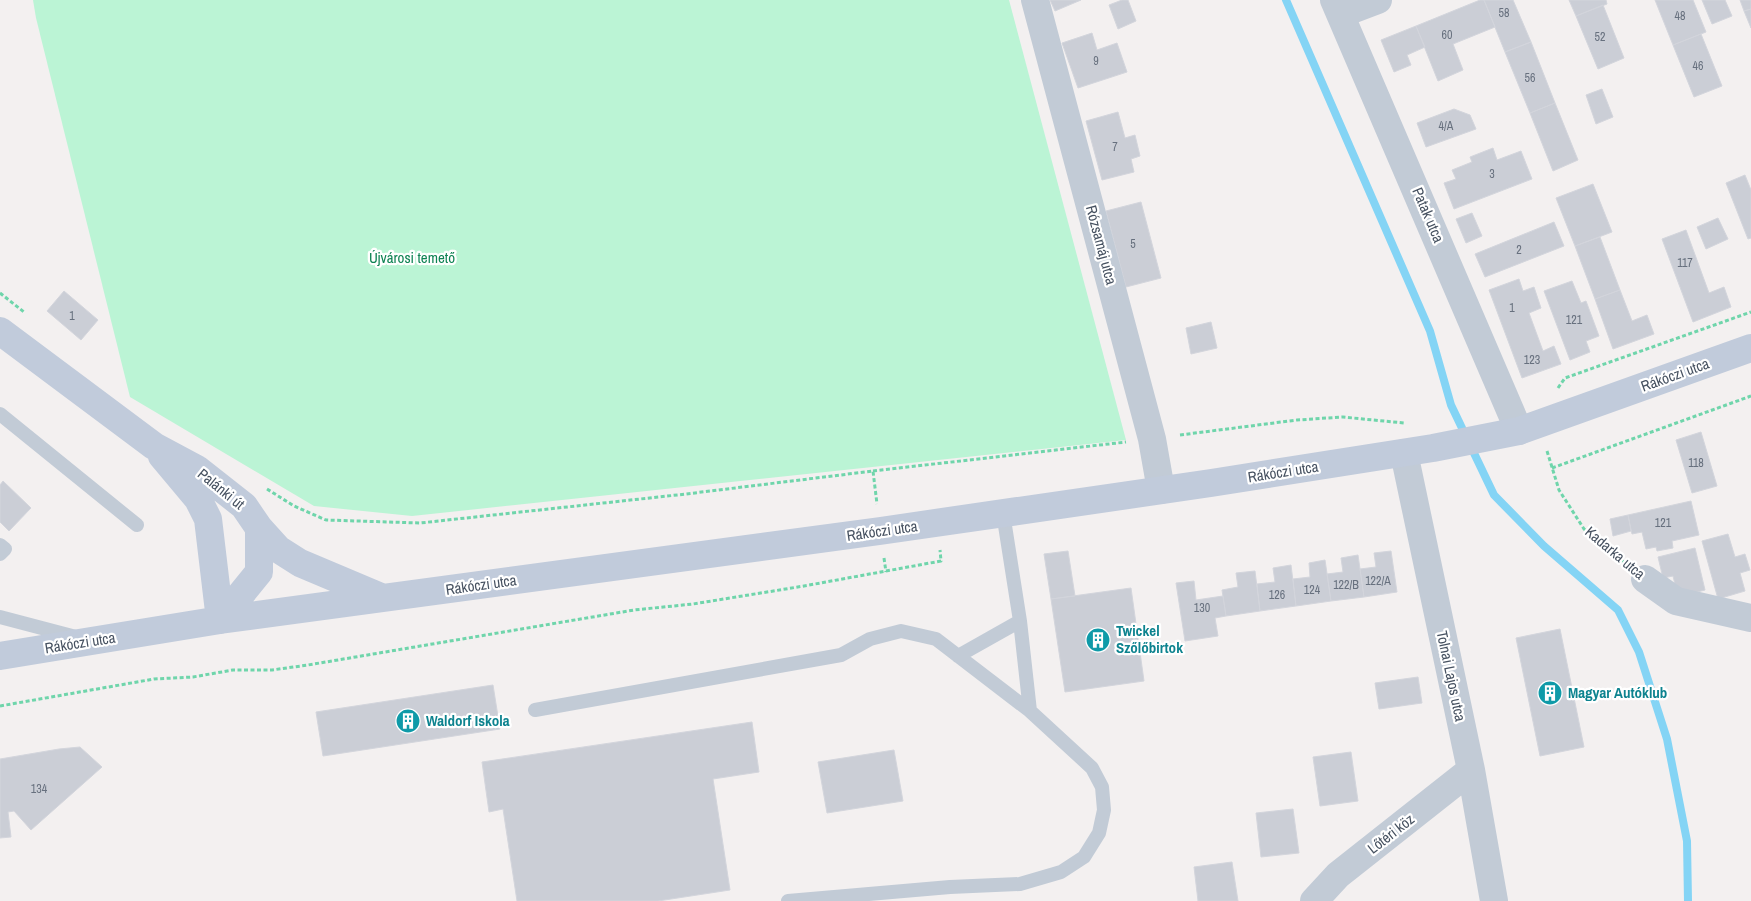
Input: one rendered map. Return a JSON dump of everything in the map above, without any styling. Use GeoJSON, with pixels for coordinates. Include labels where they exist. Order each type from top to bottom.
{"type":"FeatureCollection","features":[{"type":"Feature","properties":{"kind":"street","name":"Rózsamáj utca"},"geometry":{"type":"LineString","coordinates":[[1035,0],[1152,439],[1161,490]]}},
{"type":"Feature","properties":{"kind":"street"},"geometry":{"type":"LineString","coordinates":[[1338,7],[1378,0]]}},
{"type":"Feature","properties":{"kind":"street","name":"Patak utca"},"geometry":{"type":"LineString","coordinates":[[1338,7],[1529,427]]}},
{"type":"Feature","properties":{"kind":"street","name":"Palánki út"},"geometry":{"type":"LineString","coordinates":[[0,331],[154,446],[198,469],[244,506],[259,528],[278,549],[300,563],[384,598]]}},
{"type":"Feature","properties":{"kind":"street","name":"Rákóczi utca"},"geometry":{"type":"LineString","coordinates":[[0,656],[220,620],[938,523],[1433,448],[1529,427],[1751,348]]}},
{"type":"Feature","properties":{"kind":"street","name":"Palánki út"},"geometry":{"type":"LineString","coordinates":[[154,446],[198,499],[208,520],[220,620]]}},
{"type":"Feature","properties":{"kind":"street","name":"Tolnai Lajos utca"},"geometry":{"type":"LineString","coordinates":[[1404,452],[1471,770],[1494,901]]}},
{"type":"Feature","properties":{"kind":"street"},"geometry":{"type":"LineString","coordinates":[[220,620],[259,572],[259,528]]}},
{"type":"Feature","properties":{"kind":"street","name":"Kadarka utca"},"geometry":{"type":"LineString","coordinates":[[1645,579],[1676,601],[1751,618]]}},
{"type":"Feature","properties":{"kind":"street","name":"Lőtéri köz"},"geometry":{"type":"LineString","coordinates":[[1314,901],[1338,876],[1471,770]]}},
{"type":"Feature","properties":{"kind":"lane"},"geometry":{"type":"LineString","coordinates":[[0,414],[137,525]]}},
{"type":"Feature","properties":{"kind":"lane"},"geometry":{"type":"LineString","coordinates":[[1003,513],[1020,622],[1030,711]]}},
{"type":"Feature","properties":{"kind":"lane"},"geometry":{"type":"LineString","coordinates":[[0,545],[4,549],[0,554]]}},
{"type":"Feature","properties":{"kind":"lane"},"geometry":{"type":"LineString","coordinates":[[0,617],[91,641]]}},
{"type":"Feature","properties":{"kind":"lane"},"geometry":{"type":"LineString","coordinates":[[958,656],[1020,622]]}},
{"type":"Feature","properties":{"kind":"lane"},"geometry":{"type":"LineString","coordinates":[[535,710],[841,655],[870,639],[901,631],[936,639],[1030,711],[1092,768],[1102,787],[1104,810],[1099,833],[1084,856],[1061,872],[1020,884],[950,887],[788,901]]}},
{"type":"Feature","properties":{"kind":"path"},"geometry":{"type":"LineString","coordinates":[[1529,427],[1566,378],[1751,312]]}},
{"type":"Feature","properties":{"kind":"path"},"geometry":{"type":"LineString","coordinates":[[1551,468],[1751,396]]}},
{"type":"Feature","properties":{"kind":"path"},"geometry":{"type":"LineString","coordinates":[[294,506],[326,520],[420,523],[686,494],[1297,420],[1343,417],[1414,424],[1433,448]]}},
{"type":"Feature","properties":{"kind":"path","name":"Kadarka utca"},"geometry":{"type":"LineString","coordinates":[[1529,427],[1551,468],[1559,490],[1584,529],[1645,579]]}},
{"type":"Feature","properties":{"kind":"path"},"geometry":{"type":"LineString","coordinates":[[874,470],[880,531]]}},
{"type":"Feature","properties":{"kind":"path"},"geometry":{"type":"LineString","coordinates":[[0,706],[154,679],[193,677],[233,670],[272,670],[308,665],[634,610],[693,604],[804,586],[941,561],[938,523]]}},
{"type":"Feature","properties":{"kind":"green space","name":"Újvárosi temető"},"geometry":{"type":"Polygon","coordinates":[[[33,0],[1009,0],[1126,440],[412,516],[314,506],[130,397],[33,0]]]}},
{"type":"Feature","properties":{"kind":"building"},"geometry":{"type":"Polygon","coordinates":[[[1050,0],[1081,0],[1055,11],[1050,0]]]}},
{"type":"Feature","properties":{"kind":"building"},"geometry":{"type":"Polygon","coordinates":[[[1122,0],[1128,0],[1136,21],[1118,29],[1109,5],[1122,0]]]}},
{"type":"Feature","properties":{"kind":"building"},"geometry":{"type":"Polygon","coordinates":[[[1484,0],[1495,27],[1453,44],[1463,70],[1438,81],[1416,26],[1484,0]]]}},
{"type":"Feature","properties":{"kind":"building"},"geometry":{"type":"Polygon","coordinates":[[[1484,0],[1513,0],[1531,42],[1505,52],[1484,0]]]}},
{"type":"Feature","properties":{"kind":"building"},"geometry":{"type":"Polygon","coordinates":[[[1569,0],[1606,0],[1607,4],[1576,16],[1569,0]]]}},
{"type":"Feature","properties":{"kind":"building"},"geometry":{"type":"Polygon","coordinates":[[[1655,0],[1693,0],[1706,32],[1673,45],[1655,0]]]}},
{"type":"Feature","properties":{"kind":"building"},"geometry":{"type":"Polygon","coordinates":[[[1702,0],[1725,0],[1732,16],[1712,24],[1702,0]]]}},
{"type":"Feature","properties":{"kind":"building"},"geometry":{"type":"Polygon","coordinates":[[[1740,0],[1751,0],[1751,9],[1744,11],[1740,0]]]}},
{"type":"Feature","properties":{"kind":"building"},"geometry":{"type":"Polygon","coordinates":[[[1603,5],[1624,58],[1598,69],[1576,16],[1603,5]]]}},
{"type":"Feature","properties":{"kind":"building"},"geometry":{"type":"Polygon","coordinates":[[[1751,9],[1751,28],[1744,11],[1751,9]]]}},
{"type":"Feature","properties":{"kind":"building"},"geometry":{"type":"Polygon","coordinates":[[[1416,26],[1425,47],[1407,55],[1411,65],[1394,72],[1381,40],[1416,26]]]}},
{"type":"Feature","properties":{"kind":"building"},"geometry":{"type":"Polygon","coordinates":[[[1092,33],[1097,50],[1117,43],[1127,72],[1078,88],[1062,43],[1092,33]]]}},
{"type":"Feature","properties":{"kind":"building"},"geometry":{"type":"Polygon","coordinates":[[[1701,34],[1722,86],[1694,97],[1673,45],[1701,34]]]}},
{"type":"Feature","properties":{"kind":"building"},"geometry":{"type":"Polygon","coordinates":[[[1531,42],[1555,103],[1530,113],[1505,52],[1531,42]]]}},
{"type":"Feature","properties":{"kind":"building"},"geometry":{"type":"Polygon","coordinates":[[[1602,89],[1613,117],[1596,124],[1586,95],[1602,89]]]}},
{"type":"Feature","properties":{"kind":"building"},"geometry":{"type":"Polygon","coordinates":[[[1555,103],[1578,160],[1553,171],[1530,113],[1555,103]]]}},
{"type":"Feature","properties":{"kind":"building"},"geometry":{"type":"Polygon","coordinates":[[[1454,109],[1470,115],[1476,129],[1426,147],[1417,123],[1454,109]]]}},
{"type":"Feature","properties":{"kind":"building"},"geometry":{"type":"Polygon","coordinates":[[[1118,112],[1125,138],[1135,135],[1140,156],[1131,159],[1134,172],[1102,180],[1086,121],[1118,112]]]}},
{"type":"Feature","properties":{"kind":"building"},"geometry":{"type":"Polygon","coordinates":[[[1493,148],[1497,160],[1521,151],[1532,179],[1454,209],[1444,183],[1456,179],[1452,170],[1472,162],[1470,157],[1493,148]]]}},
{"type":"Feature","properties":{"kind":"building"},"geometry":{"type":"Polygon","coordinates":[[[1745,175],[1751,190],[1751,238],[1748,239],[1726,183],[1745,175]]]}},
{"type":"Feature","properties":{"kind":"building"},"geometry":{"type":"Polygon","coordinates":[[[1593,184],[1612,232],[1575,246],[1556,198],[1593,184]]]}},
{"type":"Feature","properties":{"kind":"building"},"geometry":{"type":"Polygon","coordinates":[[[1141,202],[1161,278],[1126,287],[1106,211],[1141,202]]]}},
{"type":"Feature","properties":{"kind":"building"},"geometry":{"type":"Polygon","coordinates":[[[1472,213],[1482,236],[1466,243],[1456,219],[1472,213]]]}},
{"type":"Feature","properties":{"kind":"building"},"geometry":{"type":"Polygon","coordinates":[[[1718,218],[1728,239],[1706,249],[1697,227],[1718,218]]]}},
{"type":"Feature","properties":{"kind":"building"},"geometry":{"type":"Polygon","coordinates":[[[1554,222],[1564,246],[1485,277],[1475,254],[1554,222]]]}},
{"type":"Feature","properties":{"kind":"building"},"geometry":{"type":"Polygon","coordinates":[[[1686,230],[1709,293],[1724,287],[1731,307],[1693,322],[1662,239],[1686,230]]]}},
{"type":"Feature","properties":{"kind":"building"},"geometry":{"type":"Polygon","coordinates":[[[1600,237],[1620,290],[1595,299],[1575,246],[1600,237]]]}},
{"type":"Feature","properties":{"kind":"building"},"geometry":{"type":"Polygon","coordinates":[[[1519,279],[1523,291],[1534,287],[1541,308],[1529,313],[1543,351],[1554,346],[1561,364],[1522,378],[1489,290],[1519,279]]]}},
{"type":"Feature","properties":{"kind":"building"},"geometry":{"type":"Polygon","coordinates":[[[1572,281],[1581,303],[1586,301],[1599,336],[1586,341],[1590,352],[1570,360],[1544,291],[1572,281]]]}},
{"type":"Feature","properties":{"kind":"building"},"geometry":{"type":"Polygon","coordinates":[[[1620,290],[1632,321],[1647,315],[1654,334],[1613,349],[1595,299],[1620,290]]]}},
{"type":"Feature","properties":{"kind":"building"},"geometry":{"type":"Polygon","coordinates":[[[64,291],[98,320],[81,340],[47,311],[64,291]]]}},
{"type":"Feature","properties":{"kind":"building"},"geometry":{"type":"Polygon","coordinates":[[[1211,322],[1217,348],[1191,354],[1186,328],[1211,322]]]}},
{"type":"Feature","properties":{"kind":"building"},"geometry":{"type":"Polygon","coordinates":[[[1701,432],[1717,486],[1692,493],[1676,440],[1701,432]]]}},
{"type":"Feature","properties":{"kind":"building"},"geometry":{"type":"Polygon","coordinates":[[[3,481],[31,508],[9,531],[0,522],[0,485],[3,481]]]}},
{"type":"Feature","properties":{"kind":"building"},"geometry":{"type":"Polygon","coordinates":[[[1691,501],[1699,535],[1672,541],[1673,548],[1657,551],[1656,547],[1646,549],[1642,532],[1632,534],[1628,515],[1691,501]]]}},
{"type":"Feature","properties":{"kind":"building"},"geometry":{"type":"Polygon","coordinates":[[[1628,515],[1631,531],[1613,536],[1610,519],[1628,515]]]}},
{"type":"Feature","properties":{"kind":"building"},"geometry":{"type":"Polygon","coordinates":[[[1728,534],[1735,557],[1745,554],[1750,570],[1740,573],[1745,591],[1718,599],[1702,541],[1728,534]]]}},
{"type":"Feature","properties":{"kind":"building"},"geometry":{"type":"Polygon","coordinates":[[[1695,548],[1705,590],[1678,597],[1673,576],[1663,578],[1658,557],[1695,548]]]}},
{"type":"Feature","properties":{"kind":"building"},"geometry":{"type":"Polygon","coordinates":[[[1068,551],[1075,596],[1051,599],[1044,554],[1068,551]]]}},
{"type":"Feature","properties":{"kind":"building"},"geometry":{"type":"Polygon","coordinates":[[[1391,551],[1397,592],[1364,597],[1360,569],[1376,567],[1374,553],[1391,551]]]}},
{"type":"Feature","properties":{"kind":"building"},"geometry":{"type":"Polygon","coordinates":[[[1358,555],[1364,597],[1331,601],[1327,574],[1343,572],[1341,558],[1358,555]]]}},
{"type":"Feature","properties":{"kind":"building"},"geometry":{"type":"Polygon","coordinates":[[[1325,560],[1331,601],[1296,606],[1293,579],[1310,577],[1309,563],[1325,560]]]}},
{"type":"Feature","properties":{"kind":"building"},"geometry":{"type":"Polygon","coordinates":[[[1291,565],[1296,606],[1260,611],[1257,584],[1275,582],[1273,568],[1291,565]]]}},
{"type":"Feature","properties":{"kind":"building"},"geometry":{"type":"Polygon","coordinates":[[[1255,571],[1260,611],[1226,616],[1222,590],[1238,587],[1236,573],[1255,571]]]}},
{"type":"Feature","properties":{"kind":"building"},"geometry":{"type":"Polygon","coordinates":[[[1194,581],[1196,600],[1223,596],[1226,616],[1215,618],[1218,636],[1185,641],[1176,583],[1194,581]]]}},
{"type":"Feature","properties":{"kind":"building","name":"Twickel Szőlőbirtok"},"geometry":{"type":"Polygon","coordinates":[[[1131,588],[1144,681],[1065,692],[1051,599],[1131,588]]]}},
{"type":"Feature","properties":{"kind":"building","name":"Magyar Autóklub"},"geometry":{"type":"Polygon","coordinates":[[[1560,629],[1584,747],[1540,756],[1516,638],[1560,629]]]}},
{"type":"Feature","properties":{"kind":"building"},"geometry":{"type":"Polygon","coordinates":[[[1418,677],[1422,703],[1379,709],[1375,683],[1418,677]]]}},
{"type":"Feature","properties":{"kind":"building","name":"Waldorf Iskola"},"geometry":{"type":"Polygon","coordinates":[[[493,685],[500,729],[323,756],[316,712],[493,685]]]}},
{"type":"Feature","properties":{"kind":"building"},"geometry":{"type":"Polygon","coordinates":[[[752,722],[759,772],[713,779],[730,890],[658,901],[517,901],[503,809],[489,812],[482,762],[752,722]]]}},
{"type":"Feature","properties":{"kind":"building"},"geometry":{"type":"Polygon","coordinates":[[[80,747],[102,767],[31,830],[14,811],[8,812],[11,837],[0,838],[0,759],[80,747]]]}},
{"type":"Feature","properties":{"kind":"building"},"geometry":{"type":"Polygon","coordinates":[[[894,750],[903,801],[827,813],[818,762],[894,750]]]}},
{"type":"Feature","properties":{"kind":"building"},"geometry":{"type":"Polygon","coordinates":[[[1351,752],[1358,801],[1320,806],[1313,757],[1351,752]]]}},
{"type":"Feature","properties":{"kind":"building"},"geometry":{"type":"Polygon","coordinates":[[[1293,809],[1299,853],[1261,857],[1256,813],[1293,809]]]}},
{"type":"Feature","properties":{"kind":"building"},"geometry":{"type":"Polygon","coordinates":[[[1232,862],[1238,901],[1198,901],[1194,867],[1232,862]]]}},
{"type":"Feature","properties":{"kind":"waterway"},"geometry":{"type":"LineString","coordinates":[[1286,0],[1430,331],[1451,405],[1494,495],[1544,546],[1618,610],[1639,652],[1667,739],[1687,841],[1688,901]]}},
{"type":"Feature","properties":{"kind":"place","name":"Twickel Szőlőbirtok"},"geometry":{"type":"Point","coordinates":[1098,640]}},
{"type":"Feature","properties":{"kind":"place","name":"Magyar Autóklub"},"geometry":{"type":"Point","coordinates":[1550,693]}},
{"type":"Feature","properties":{"kind":"place","name":"Waldorf Iskola"},"geometry":{"type":"Point","coordinates":[408,721]}}]}
